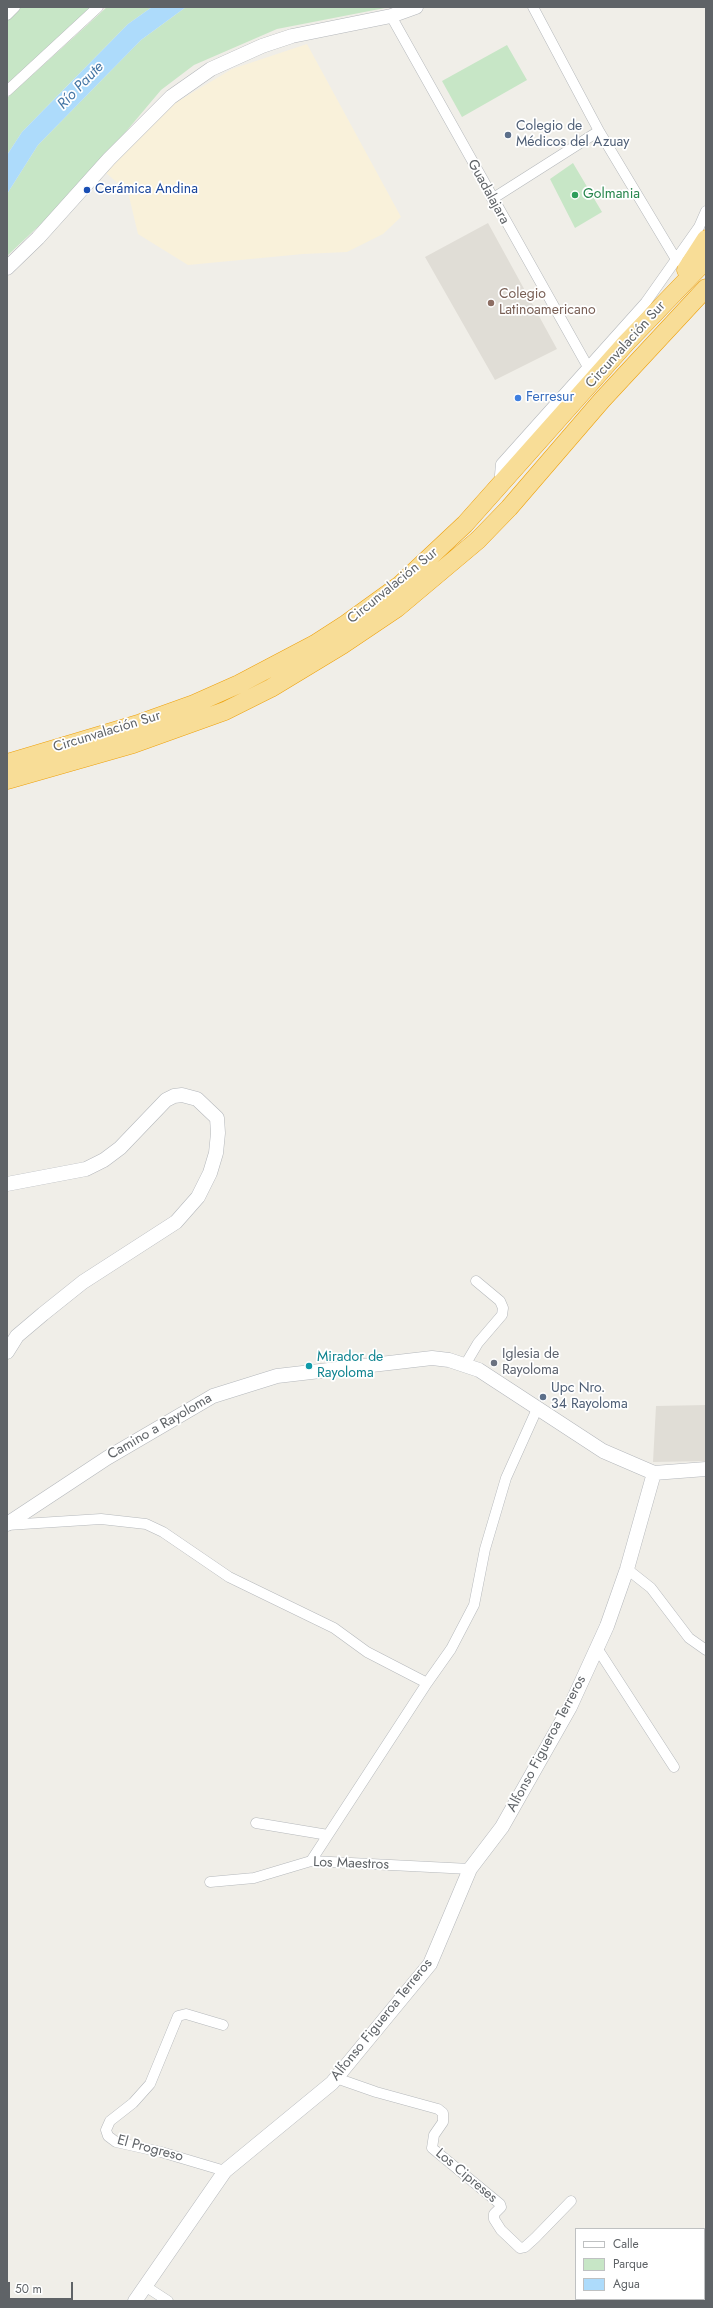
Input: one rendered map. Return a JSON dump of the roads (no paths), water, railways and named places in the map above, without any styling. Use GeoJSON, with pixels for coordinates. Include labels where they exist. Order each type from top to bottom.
{"type":"FeatureCollection","features":[{"type":"Feature","properties":{"kind":"highway"},"geometry":{"type":"LineString","coordinates":[[669,297],[706,239]]}},
{"type":"Feature","properties":{"kind":"highway","name":"Circunvalación Sur"},"geometry":{"type":"LineString","coordinates":[[7,763],[141,723],[194,704],[239,684],[315,644],[400,585],[465,524],[503,483],[626,343],[651,307],[669,297],[706,260]]}},
{"type":"Feature","properties":{"kind":"highway","name":"Circunvalación Sur"},"geometry":{"type":"LineString","coordinates":[[7,780],[133,744],[225,711],[271,688],[342,645],[397,608],[478,540],[602,400],[706,288]]}},
{"type":"Feature","properties":{"kind":"street"},"geometry":{"type":"LineString","coordinates":[[7,15],[15,7]]}},
{"type":"Feature","properties":{"kind":"street"},"geometry":{"type":"LineString","coordinates":[[7,91],[98,7]]}},
{"type":"Feature","properties":{"kind":"street"},"geometry":{"type":"LineString","coordinates":[[7,268],[38,238],[118,149],[171,97],[188,84],[235,57],[284,38],[391,16],[416,7]]}},
{"type":"Feature","properties":{"kind":"street"},"geometry":{"type":"LineString","coordinates":[[532,7],[599,131],[677,261]]}},
{"type":"Feature","properties":{"kind":"street","name":"Guadalajara"},"geometry":{"type":"LineString","coordinates":[[391,16],[492,199],[588,367]]}},
{"type":"Feature","properties":{"kind":"street"},"geometry":{"type":"LineString","coordinates":[[492,199],[599,131]]}},
{"type":"Feature","properties":{"kind":"street"},"geometry":{"type":"LineString","coordinates":[[503,483],[500,475],[501,464],[588,367],[651,307],[677,261],[699,227],[706,211]]}},
{"type":"Feature","properties":{"kind":"street"},"geometry":{"type":"LineString","coordinates":[[7,1184],[86,1169],[104,1160],[120,1148],[166,1100],[174,1096],[182,1095],[197,1099],[217,1118],[218,1133],[216,1153],[210,1173],[194,1202],[176,1222],[83,1282],[43,1314],[17,1336],[7,1352]]}},
{"type":"Feature","properties":{"kind":"street"},"geometry":{"type":"LineString","coordinates":[[465,1365],[478,1343],[502,1315],[503,1308],[500,1301],[476,1281]]}},
{"type":"Feature","properties":{"kind":"street","name":"Camino a Rayoloma"},"geometry":{"type":"LineString","coordinates":[[7,1525],[107,1458],[213,1396],[277,1376],[432,1358],[465,1365],[479,1370],[603,1452],[654,1474],[706,1469]]}},
{"type":"Feature","properties":{"kind":"street"},"geometry":{"type":"LineString","coordinates":[[311,1861],[427,1683],[451,1649],[474,1605],[486,1549],[506,1478],[537,1409]]}},
{"type":"Feature","properties":{"kind":"street","name":"Alfonso Figueroa Terreros"},"geometry":{"type":"LineString","coordinates":[[135,2301],[225,2171],[336,2078],[430,1964],[470,1869],[502,1827],[570,1707],[597,1648],[607,1626],[626,1569],[654,1474]]}},
{"type":"Feature","properties":{"kind":"street"},"geometry":{"type":"LineString","coordinates":[[7,1525],[101,1519],[146,1524],[163,1532],[229,1577],[334,1628],[367,1652],[427,1683]]}},
{"type":"Feature","properties":{"kind":"street"},"geometry":{"type":"LineString","coordinates":[[626,1569],[652,1588],[689,1638],[706,1650]]}},
{"type":"Feature","properties":{"kind":"street"},"geometry":{"type":"LineString","coordinates":[[597,1648],[674,1767]]}},
{"type":"Feature","properties":{"kind":"street"},"geometry":{"type":"LineString","coordinates":[[256,1823],[328,1835]]}},
{"type":"Feature","properties":{"kind":"street","name":"Los Maestros"},"geometry":{"type":"LineString","coordinates":[[210,1882],[254,1878],[311,1861],[470,1869]]}},
{"type":"Feature","properties":{"kind":"street","name":"El Progreso"},"geometry":{"type":"LineString","coordinates":[[223,2025],[183,2014],[176,2018],[150,2084],[133,2103],[110,2121],[106,2130],[108,2136],[116,2142],[167,2154],[225,2171]]}},
{"type":"Feature","properties":{"kind":"street","name":"Los Cipreses"},"geometry":{"type":"LineString","coordinates":[[336,2078],[376,2092],[438,2108],[443,2112],[443,2122],[434,2135],[432,2148],[500,2204],[501,2207],[494,2214],[494,2219],[501,2230],[520,2248],[525,2247],[535,2238],[571,2201]]}},
{"type":"Feature","properties":{"kind":"street"},"geometry":{"type":"LineString","coordinates":[[145,2286],[168,2301]]}},
{"type":"Feature","properties":{"kind":"water","name":"Río Paute"},"geometry":{"type":"Polygon","coordinates":[[[152,7],[186,7],[141,40],[38,145],[7,194],[7,155],[22,132],[128,24],[152,7]]]}},
{"type":"Feature","properties":{"kind":"place","name":"Colegio de Médicos del Azuay"},"geometry":{"type":"Point","coordinates":[508,135]}},
{"type":"Feature","properties":{"kind":"place","name":"Cerámica Andina"},"geometry":{"type":"Point","coordinates":[87,190]}},
{"type":"Feature","properties":{"kind":"place","name":"Golmania"},"geometry":{"type":"Point","coordinates":[575,195]}},
{"type":"Feature","properties":{"kind":"place","name":"Colegio Latinoamericano"},"geometry":{"type":"Point","coordinates":[491,303]}},
{"type":"Feature","properties":{"kind":"place","name":"Ferresur"},"geometry":{"type":"Point","coordinates":[518,398]}},
{"type":"Feature","properties":{"kind":"place","name":"Iglesia de Rayoloma"},"geometry":{"type":"Point","coordinates":[494,1363]}},
{"type":"Feature","properties":{"kind":"place","name":"Mirador de Rayoloma"},"geometry":{"type":"Point","coordinates":[309,1366]}},
{"type":"Feature","properties":{"kind":"place","name":"Upc Nro. 34 Rayoloma"},"geometry":{"type":"Point","coordinates":[543,1397]}}]}
